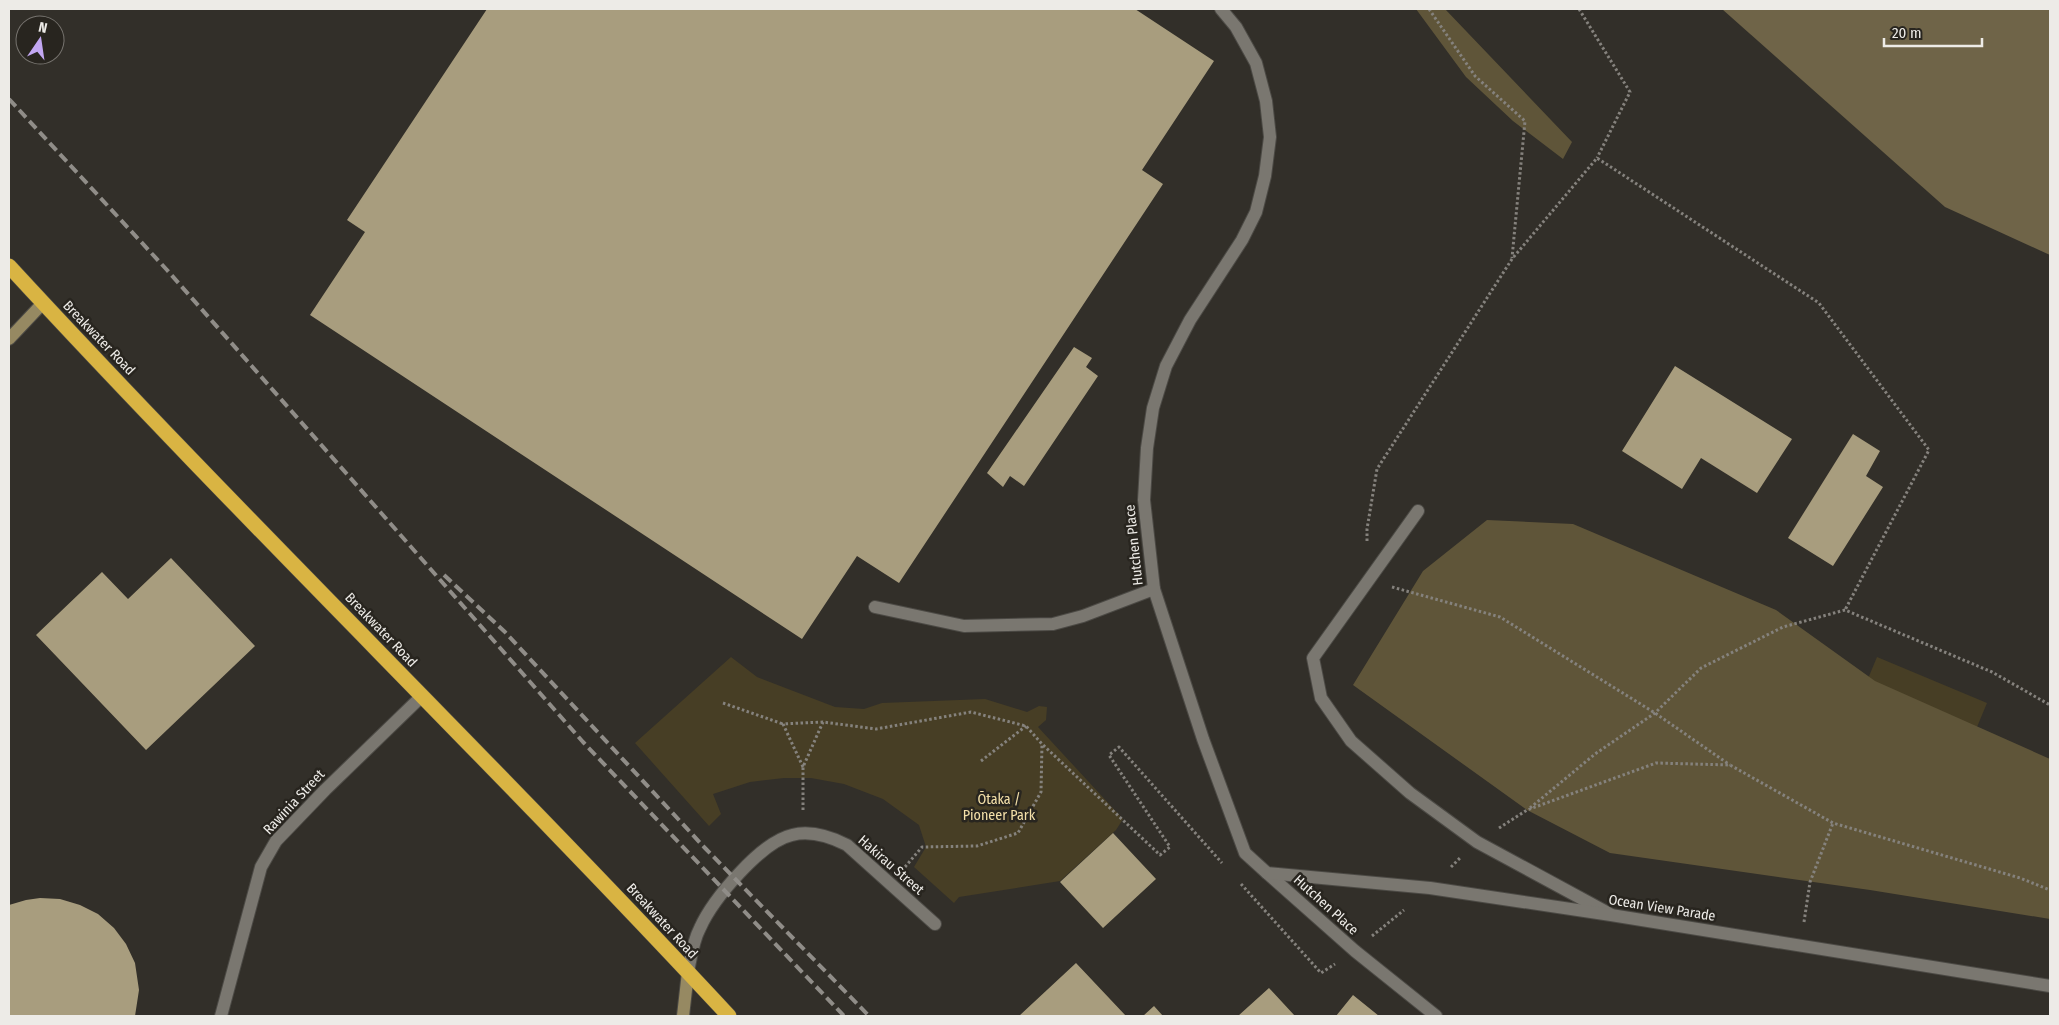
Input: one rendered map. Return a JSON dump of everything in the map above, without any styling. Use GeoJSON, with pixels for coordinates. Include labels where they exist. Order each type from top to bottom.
{"type":"FeatureCollection","features":[{"type":"Feature","properties":{"kind":"highway","name":"Breakwater Road"},"geometry":{"type":"LineString","coordinates":[[9,266],[632,912],[729,1016]]}},
{"type":"Feature","properties":{"kind":"street","name":"Hutchen Place"},"geometry":{"type":"LineString","coordinates":[[1221,9],[1236,27],[1256,64],[1266,101],[1270,137],[1265,176],[1256,212],[1242,240],[1190,320],[1166,366],[1153,408],[1147,448],[1144,500],[1154,589],[1203,739],[1245,853],[1355,951],[1436,1016]]}},
{"type":"Feature","properties":{"kind":"street"},"geometry":{"type":"LineString","coordinates":[[9,339],[43,303]]}},
{"type":"Feature","properties":{"kind":"street"},"geometry":{"type":"LineString","coordinates":[[1418,511],[1313,658],[1321,698],[1351,741],[1410,793],[1477,842],[1611,915]]}},
{"type":"Feature","properties":{"kind":"street"},"geometry":{"type":"LineString","coordinates":[[875,607],[964,626],[1053,624],[1083,616],[1154,589]]}},
{"type":"Feature","properties":{"kind":"street","name":"Rawinia Street"},"geometry":{"type":"LineString","coordinates":[[221,1016],[261,867],[276,841],[325,790],[422,696]]}},
{"type":"Feature","properties":{"kind":"street","name":"Hakirau Street"},"geometry":{"type":"LineString","coordinates":[[688,972],[694,944],[712,907],[750,861],[781,839],[792,835],[803,834],[832,837],[847,845],[935,924]]}},
{"type":"Feature","properties":{"kind":"street","name":"Ocean View Parade"},"geometry":{"type":"LineString","coordinates":[[1268,873],[1430,888],[1611,915],[2050,986]]}},
{"type":"Feature","properties":{"kind":"street"},"geometry":{"type":"LineString","coordinates":[[682,1016],[688,972]]}},
{"type":"Feature","properties":{"kind":"path"},"geometry":{"type":"LineString","coordinates":[[1429,9],[1475,76],[1525,121],[1512,259]]}},
{"type":"Feature","properties":{"kind":"path"},"geometry":{"type":"LineString","coordinates":[[1579,9],[1630,92],[1597,158],[1512,259],[1377,470],[1366,529],[1368,581],[1500,617],[1655,713],[1730,766],[1833,823],[2020,878],[2050,890]]}},
{"type":"Feature","properties":{"kind":"path"},"geometry":{"type":"LineString","coordinates":[[1597,158],[1819,304],[1929,450],[1844,610]]}},
{"type":"Feature","properties":{"kind":"path"},"geometry":{"type":"LineString","coordinates":[[1236,878],[1321,973],[1355,951],[1430,888],[1477,842],[1527,810],[1594,754],[1655,713],[1701,668],[1782,627],[1844,610],[1992,672],[2050,705]]}},
{"type":"Feature","properties":{"kind":"path"},"geometry":{"type":"LineString","coordinates":[[723,703],[783,724],[823,722],[876,729],[970,712],[1026,726],[1042,744],[1160,855],[1170,847],[1109,755],[1119,747],[1223,864]]}},
{"type":"Feature","properties":{"kind":"path"},"geometry":{"type":"LineString","coordinates":[[803,834],[803,767],[823,722]]}},
{"type":"Feature","properties":{"kind":"path"},"geometry":{"type":"LineString","coordinates":[[783,724],[803,767]]}},
{"type":"Feature","properties":{"kind":"path"},"geometry":{"type":"LineString","coordinates":[[981,761],[1026,726]]}},
{"type":"Feature","properties":{"kind":"path"},"geometry":{"type":"LineString","coordinates":[[891,884],[922,847],[977,846],[1018,833],[1041,792],[1042,744]]}},
{"type":"Feature","properties":{"kind":"path"},"geometry":{"type":"LineString","coordinates":[[1527,810],[1656,764],[1730,766]]}},
{"type":"Feature","properties":{"kind":"path"},"geometry":{"type":"LineString","coordinates":[[1800,946],[1810,882],[1833,823]]}},
{"type":"Feature","properties":{"kind":"green space","name":"Ōtaka / Pioneer Park"},"geometry":{"type":"Polygon","coordinates":[[[731,657],[757,677],[835,707],[864,709],[882,703],[985,699],[1027,712],[1039,706],[1047,707],[1046,720],[1038,727],[1123,819],[1116,830],[1060,881],[959,897],[954,903],[914,867],[926,847],[919,825],[883,799],[844,784],[811,778],[784,778],[750,782],[713,794],[721,814],[709,826],[635,743],[731,657]]]}},
{"type":"Feature","properties":{"kind":"green space"},"geometry":{"type":"Polygon","coordinates":[[[1877,657],[1987,703],[1972,739],[1862,693],[1877,657]]]}},
{"type":"Feature","properties":{"kind":"shaded area"},"geometry":{"type":"Polygon","coordinates":[[[1416,9],[1445,9],[1572,142],[1563,159],[1513,121],[1466,77],[1416,9]]]}},
{"type":"Feature","properties":{"kind":"shaded area"},"geometry":{"type":"Polygon","coordinates":[[[1722,9],[2050,9],[2050,255],[1945,207],[1722,9]]]}},
{"type":"Feature","properties":{"kind":"shaded area"},"geometry":{"type":"Polygon","coordinates":[[[1487,520],[1573,524],[1776,610],[1875,681],[2050,759],[2050,919],[1870,890],[1610,853],[1527,810],[1353,685],[1423,571],[1487,520]]]}},
{"type":"Feature","properties":{"kind":"building"},"geometry":{"type":"Polygon","coordinates":[[[487,9],[1135,9],[1214,61],[1142,170],[1163,184],[899,583],[857,556],[802,639],[310,315],[365,232],[347,220],[487,9]]]}},
{"type":"Feature","properties":{"kind":"building"},"geometry":{"type":"Polygon","coordinates":[[[1074,347],[1092,358],[1086,367],[1098,376],[1024,486],[1010,476],[1003,487],[987,473],[1074,347]]]}},
{"type":"Feature","properties":{"kind":"building"},"geometry":{"type":"Polygon","coordinates":[[[1675,366],[1792,439],[1757,493],[1701,458],[1682,489],[1622,451],[1675,366]]]}},
{"type":"Feature","properties":{"kind":"building"},"geometry":{"type":"Polygon","coordinates":[[[1853,434],[1880,451],[1866,476],[1883,487],[1833,566],[1788,538],[1853,434]]]}},
{"type":"Feature","properties":{"kind":"building"},"geometry":{"type":"Polygon","coordinates":[[[171,558],[255,646],[146,750],[36,635],[102,572],[128,599],[171,558]]]}},
{"type":"Feature","properties":{"kind":"building"},"geometry":{"type":"Polygon","coordinates":[[[1113,833],[1156,879],[1103,928],[1060,882],[1113,833]]]}},
{"type":"Feature","properties":{"kind":"building"},"geometry":{"type":"Polygon","coordinates":[[[40,898],[60,899],[80,905],[98,914],[114,928],[126,944],[135,963],[139,990],[135,1016],[9,1016],[9,905],[40,898]]]}},
{"type":"Feature","properties":{"kind":"building"},"geometry":{"type":"Polygon","coordinates":[[[1076,963],[1126,1016],[1019,1016],[1076,963]]]}},
{"type":"Feature","properties":{"kind":"building"},"geometry":{"type":"Polygon","coordinates":[[[1269,988],[1295,1016],[1238,1016],[1269,988]]]}},
{"type":"Feature","properties":{"kind":"building"},"geometry":{"type":"Polygon","coordinates":[[[1353,995],[1379,1016],[1336,1016],[1353,995]]]}},
{"type":"Feature","properties":{"kind":"building"},"geometry":{"type":"Polygon","coordinates":[[[1154,1006],[1163,1016],[1143,1016],[1154,1006]]]}},
{"type":"Feature","properties":{"kind":"railway"},"geometry":{"type":"LineString","coordinates":[[9,99],[167,270],[583,742],[844,1016]]}},
{"type":"Feature","properties":{"kind":"railway"},"geometry":{"type":"LineString","coordinates":[[444,575],[505,632],[704,847],[869,1016]]}}]}
